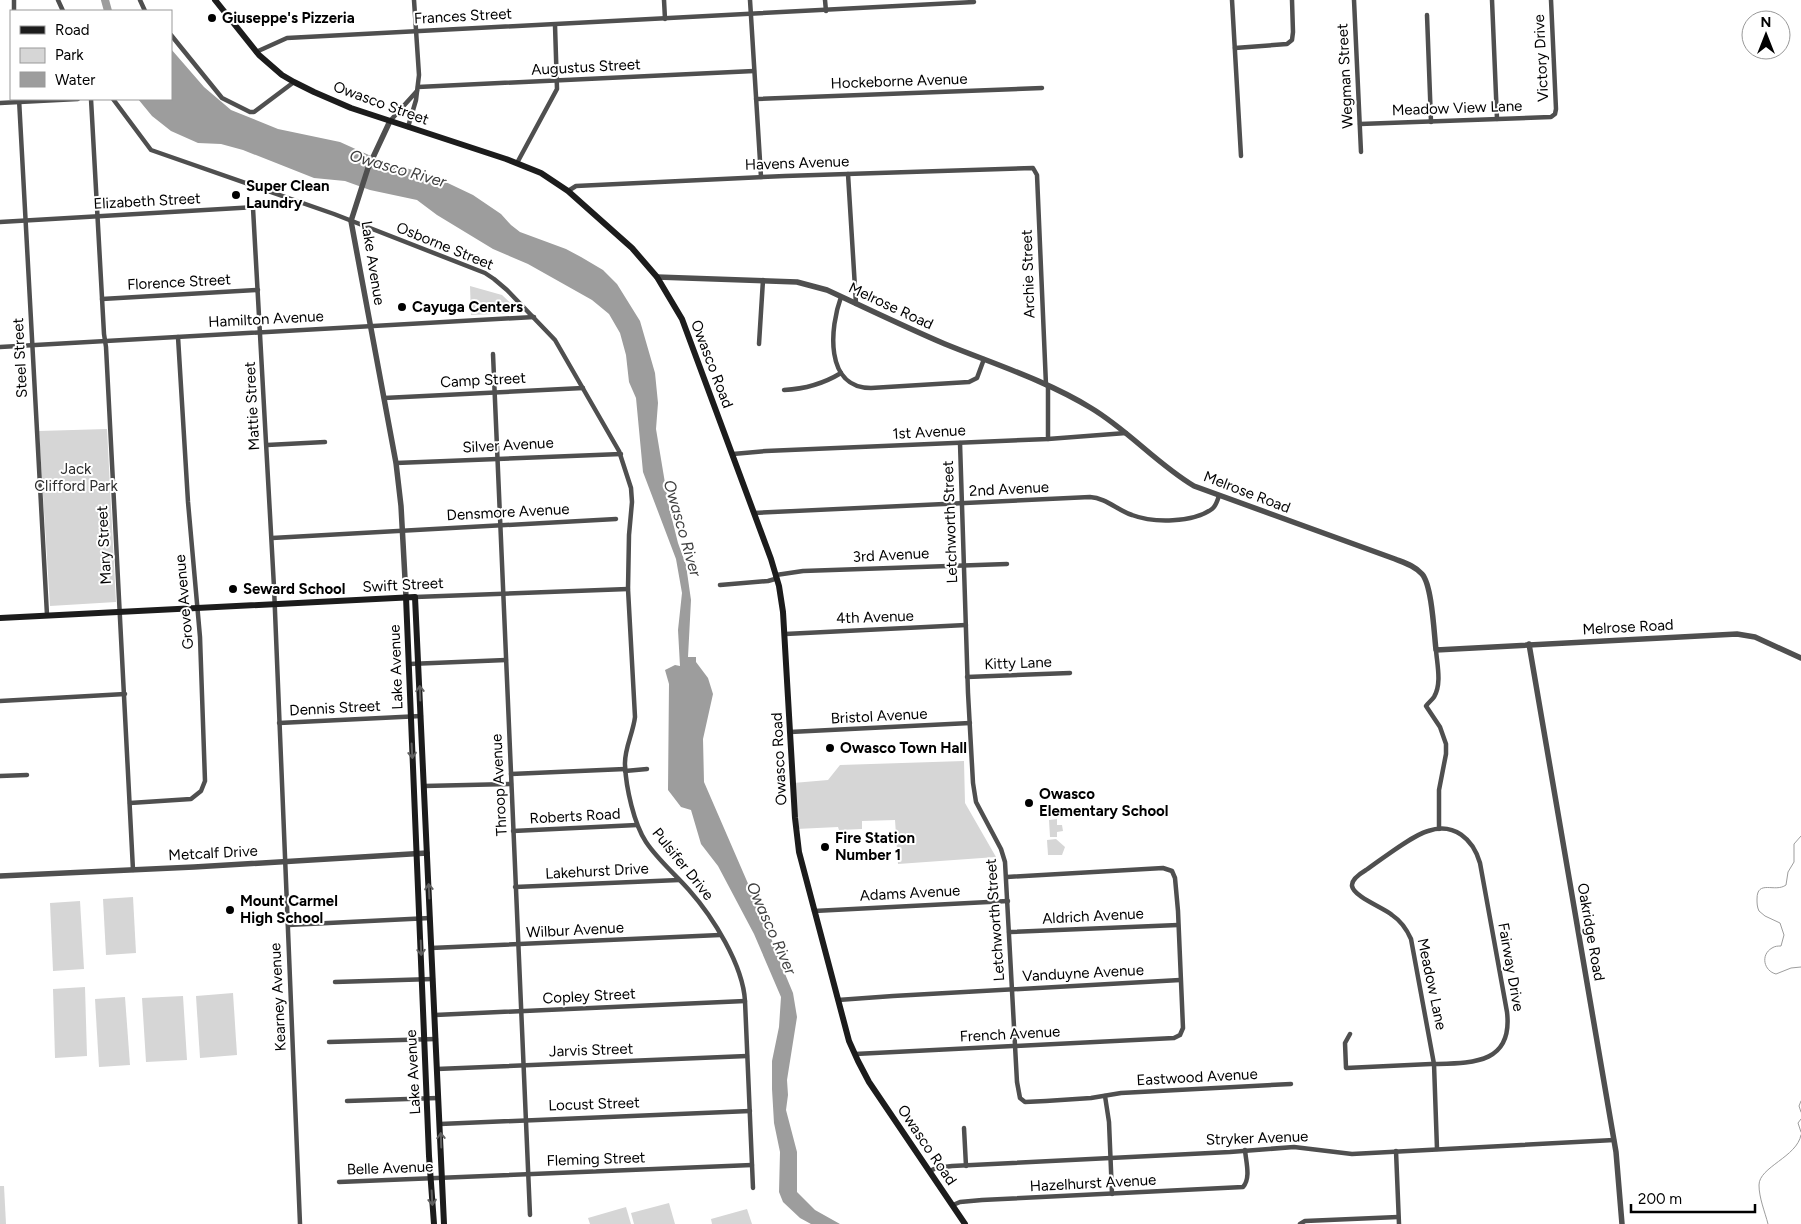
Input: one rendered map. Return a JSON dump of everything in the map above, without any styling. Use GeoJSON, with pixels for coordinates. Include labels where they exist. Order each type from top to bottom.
{"type":"FeatureCollection","features":[{"type":"Feature","properties":{"kind":"main road","name":"Owasco Street"},"geometry":{"type":"LineString","coordinates":[[215,0],[256,52],[294,82],[337,102],[517,163],[541,173],[567,190]]}},
{"type":"Feature","properties":{"kind":"main road","name":"Owasco Road"},"geometry":{"type":"LineString","coordinates":[[567,190],[619,235],[657,277],[673,303],[687,332],[776,575],[782,600],[798,841],[803,871],[838,1000],[855,1054],[869,1082],[965,1224]]}},
{"type":"Feature","properties":{"kind":"main road","name":"Lake Avenue"},"geometry":{"type":"LineString","coordinates":[[406,597],[430,1178],[434,1224]]}},
{"type":"Feature","properties":{"kind":"main road","name":"Swift Street"},"geometry":{"type":"LineString","coordinates":[[0,618],[415,597]]}},
{"type":"Feature","properties":{"kind":"main road","name":"Lake Avenue"},"geometry":{"type":"LineString","coordinates":[[415,597],[444,1224]]}},
{"type":"Feature","properties":{"kind":"street"},"geometry":{"type":"LineString","coordinates":[[408,127],[418,88],[414,0]]}},
{"type":"Feature","properties":{"kind":"street"},"geometry":{"type":"LineString","coordinates":[[664,0],[665,19]]}},
{"type":"Feature","properties":{"kind":"street"},"geometry":{"type":"LineString","coordinates":[[750,0],[761,177]]}},
{"type":"Feature","properties":{"kind":"street"},"geometry":{"type":"LineString","coordinates":[[825,0],[826,11]]}},
{"type":"Feature","properties":{"kind":"street"},"geometry":{"type":"LineString","coordinates":[[876,0],[876,7]]}},
{"type":"Feature","properties":{"kind":"street"},"geometry":{"type":"LineString","coordinates":[[1232,0],[1241,156]]}},
{"type":"Feature","properties":{"kind":"street"},"geometry":{"type":"LineString","coordinates":[[1234,48],[1287,44],[1292,40],[1292,0]]}},
{"type":"Feature","properties":{"kind":"street","name":"Wegman Street"},"geometry":{"type":"LineString","coordinates":[[1354,0],[1361,152]]}},
{"type":"Feature","properties":{"kind":"street"},"geometry":{"type":"LineString","coordinates":[[1492,0],[1497,118]]}},
{"type":"Feature","properties":{"kind":"street","name":"Victory Drive"},"geometry":{"type":"LineString","coordinates":[[1551,0],[1556,108],[1554,114]]}},
{"type":"Feature","properties":{"kind":"street","name":"Frances Street"},"geometry":{"type":"LineString","coordinates":[[256,52],[287,38],[826,11],[925,2],[974,2]]}},
{"type":"Feature","properties":{"kind":"street"},"geometry":{"type":"LineString","coordinates":[[1427,15],[1430,122]]}},
{"type":"Feature","properties":{"kind":"street"},"geometry":{"type":"LineString","coordinates":[[517,163],[557,88],[555,25]]}},
{"type":"Feature","properties":{"kind":"street"},"geometry":{"type":"LineString","coordinates":[[172,36],[220,96],[244,110],[254,112],[294,82]]}},
{"type":"Feature","properties":{"kind":"street","name":"Augustus Street"},"geometry":{"type":"LineString","coordinates":[[418,88],[754,70]]}},
{"type":"Feature","properties":{"kind":"street"},"geometry":{"type":"LineString","coordinates":[[390,121],[418,88]]}},
{"type":"Feature","properties":{"kind":"street","name":"Hockeborne Avenue"},"geometry":{"type":"LineString","coordinates":[[756,99],[1042,88]]}},
{"type":"Feature","properties":{"kind":"street"},"geometry":{"type":"LineString","coordinates":[[0,103],[19,100]]}},
{"type":"Feature","properties":{"kind":"street","name":"Steel Street"},"geometry":{"type":"LineString","coordinates":[[19,100],[47,615]]}},
{"type":"Feature","properties":{"kind":"street","name":"Mary Street"},"geometry":{"type":"LineString","coordinates":[[91,100],[133,870]]}},
{"type":"Feature","properties":{"kind":"street","name":"Osborne Street"},"geometry":{"type":"LineString","coordinates":[[114,100],[150,150],[351,221],[485,273],[497,281],[555,340],[620,454],[631,488],[630,519]]}},
{"type":"Feature","properties":{"kind":"street","name":"Meadow View Lane"},"geometry":{"type":"LineString","coordinates":[[1360,124],[1551,117],[1554,114]]}},
{"type":"Feature","properties":{"kind":"street","name":"Lake Avenue"},"geometry":{"type":"LineString","coordinates":[[390,121],[377,146],[357,198],[351,221],[396,463],[406,597]]}},
{"type":"Feature","properties":{"kind":"street","name":"Havens Avenue"},"geometry":{"type":"LineString","coordinates":[[567,190],[585,186],[761,177],[1029,168]]}},
{"type":"Feature","properties":{"kind":"street","name":"Archie Street"},"geometry":{"type":"LineString","coordinates":[[1029,168],[1035,170],[1037,175],[1048,439]]}},
{"type":"Feature","properties":{"kind":"street"},"geometry":{"type":"LineString","coordinates":[[848,174],[856,304]]}},
{"type":"Feature","properties":{"kind":"street","name":"Elizabeth Street"},"geometry":{"type":"LineString","coordinates":[[0,222],[253,208],[275,206],[294,201]]}},
{"type":"Feature","properties":{"kind":"street","name":"Mattie Street"},"geometry":{"type":"LineString","coordinates":[[253,208],[275,604]]}},
{"type":"Feature","properties":{"kind":"street","name":"Melrose Road"},"geometry":{"type":"LineString","coordinates":[[657,277],[763,280],[810,284],[925,336],[1047,385],[1091,408],[1194,486],[1395,559],[1417,569],[1423,574],[1428,585],[1436,650],[1737,634],[1760,640],[1801,658]]}},
{"type":"Feature","properties":{"kind":"street"},"geometry":{"type":"LineString","coordinates":[[759,344],[763,280]]}},
{"type":"Feature","properties":{"kind":"street","name":"Florence Street"},"geometry":{"type":"LineString","coordinates":[[102,299],[258,290]]}},
{"type":"Feature","properties":{"kind":"street"},"geometry":{"type":"LineString","coordinates":[[842,297],[832,340],[833,350],[841,373],[855,386],[864,388],[969,382],[975,379],[984,359]]}},
{"type":"Feature","properties":{"kind":"street","name":"Hamilton Avenue"},"geometry":{"type":"LineString","coordinates":[[0,347],[534,317]]}},
{"type":"Feature","properties":{"kind":"street","name":"Grove Avenue"},"geometry":{"type":"LineString","coordinates":[[130,803],[191,799],[203,786],[201,675],[178,336]]}},
{"type":"Feature","properties":{"kind":"street","name":"Throop Avenue"},"geometry":{"type":"LineString","coordinates":[[493,354],[530,1216]]}},
{"type":"Feature","properties":{"kind":"street"},"geometry":{"type":"LineString","coordinates":[[784,390],[809,387],[829,380],[841,373]]}},
{"type":"Feature","properties":{"kind":"street","name":"Camp Street"},"geometry":{"type":"LineString","coordinates":[[384,398],[582,388]]}},
{"type":"Feature","properties":{"kind":"street","name":"1st Avenue"},"geometry":{"type":"LineString","coordinates":[[733,454],[1126,434]]}},
{"type":"Feature","properties":{"kind":"street"},"geometry":{"type":"LineString","coordinates":[[267,445],[325,442]]}},
{"type":"Feature","properties":{"kind":"street","name":"Letchworth Street"},"geometry":{"type":"LineString","coordinates":[[960,442],[967,677],[973,783],[976,802],[1001,849],[1007,877],[1019,1095],[1022,1100],[1046,1101],[1105,1096]]}},
{"type":"Feature","properties":{"kind":"street","name":"Silver Avenue"},"geometry":{"type":"LineString","coordinates":[[396,463],[620,454]]}},
{"type":"Feature","properties":{"kind":"street","name":"2nd Avenue"},"geometry":{"type":"LineString","coordinates":[[754,513],[1094,497],[1110,502],[1132,515],[1158,521],[1180,520],[1204,514],[1214,507],[1219,496]]}},
{"type":"Feature","properties":{"kind":"street","name":"Densmore Avenue"},"geometry":{"type":"LineString","coordinates":[[272,538],[616,519]]}},
{"type":"Feature","properties":{"kind":"street","name":"Pulsifer Drive"},"geometry":{"type":"LineString","coordinates":[[630,519],[628,589],[635,717],[633,731],[626,751],[625,770],[637,825],[651,850],[705,910],[741,976],[745,1001],[753,1188]]}},
{"type":"Feature","properties":{"kind":"street","name":"3rd Avenue"},"geometry":{"type":"LineString","coordinates":[[776,575],[964,564],[1008,564]]}},
{"type":"Feature","properties":{"kind":"street"},"geometry":{"type":"LineString","coordinates":[[720,585],[768,581],[775,578],[776,575]]}},
{"type":"Feature","properties":{"kind":"street","name":"Swift Street"},"geometry":{"type":"LineString","coordinates":[[415,597],[628,589]]}},
{"type":"Feature","properties":{"kind":"street","name":"Kearney Avenue"},"geometry":{"type":"LineString","coordinates":[[275,604],[300,1224]]}},
{"type":"Feature","properties":{"kind":"street","name":"4th Avenue"},"geometry":{"type":"LineString","coordinates":[[785,634],[966,625]]}},
{"type":"Feature","properties":{"kind":"street","name":"Oakridge Road"},"geometry":{"type":"LineString","coordinates":[[1529,644],[1619,1170],[1622,1224]]}},
{"type":"Feature","properties":{"kind":"street"},"geometry":{"type":"LineString","coordinates":[[1436,650],[1437,690],[1426,706],[1440,727],[1446,744],[1446,754],[1439,790],[1439,829]]}},
{"type":"Feature","properties":{"kind":"street"},"geometry":{"type":"LineString","coordinates":[[409,664],[506,660]]}},
{"type":"Feature","properties":{"kind":"street","name":"Kitty Lane"},"geometry":{"type":"LineString","coordinates":[[967,677],[1070,673]]}},
{"type":"Feature","properties":{"kind":"street"},"geometry":{"type":"LineString","coordinates":[[0,701],[124,694]]}},
{"type":"Feature","properties":{"kind":"street","name":"Dennis Street"},"geometry":{"type":"LineString","coordinates":[[279,723],[421,716]]}},
{"type":"Feature","properties":{"kind":"street","name":"Bristol Avenue"},"geometry":{"type":"LineString","coordinates":[[790,732],[970,723]]}},
{"type":"Feature","properties":{"kind":"street"},"geometry":{"type":"LineString","coordinates":[[511,774],[647,769]]}},
{"type":"Feature","properties":{"kind":"street"},"geometry":{"type":"LineString","coordinates":[[0,776],[27,775]]}},
{"type":"Feature","properties":{"kind":"street"},"geometry":{"type":"LineString","coordinates":[[424,786],[511,784]]}},
{"type":"Feature","properties":{"kind":"street","name":"Roberts Road"},"geometry":{"type":"LineString","coordinates":[[513,831],[637,825]]}},
{"type":"Feature","properties":{"kind":"street","name":"Meadow Lane"},"geometry":{"type":"LineString","coordinates":[[1438,1149],[1434,1064],[1412,939],[1392,914],[1359,895],[1352,888],[1353,880],[1376,863],[1421,834],[1439,829]]}},
{"type":"Feature","properties":{"kind":"street","name":"Fairway Drive"},"geometry":{"type":"LineString","coordinates":[[1350,1034],[1345,1043],[1346,1068],[1478,1061],[1490,1057],[1502,1045],[1507,1034],[1508,1026],[1501,979],[1480,863],[1472,843],[1461,834],[1447,829],[1439,829]]}},
{"type":"Feature","properties":{"kind":"street","name":"Metcalf Drive"},"geometry":{"type":"LineString","coordinates":[[0,876],[427,854]]}},
{"type":"Feature","properties":{"kind":"street"},"geometry":{"type":"LineString","coordinates":[[1007,877],[1149,869],[1168,869],[1172,871],[1175,878],[1180,980]]}},
{"type":"Feature","properties":{"kind":"street","name":"Lakehurst Drive"},"geometry":{"type":"LineString","coordinates":[[515,887],[679,880]]}},
{"type":"Feature","properties":{"kind":"street","name":"Adams Avenue"},"geometry":{"type":"LineString","coordinates":[[814,912],[1008,901]]}},
{"type":"Feature","properties":{"kind":"street"},"geometry":{"type":"LineString","coordinates":[[288,924],[430,918]]}},
{"type":"Feature","properties":{"kind":"street","name":"Aldrich Avenue"},"geometry":{"type":"LineString","coordinates":[[1009,932],[1178,924]]}},
{"type":"Feature","properties":{"kind":"street","name":"Wilbur Avenue"},"geometry":{"type":"LineString","coordinates":[[432,948],[720,935]]}},
{"type":"Feature","properties":{"kind":"street"},"geometry":{"type":"LineString","coordinates":[[335,982],[433,979]]}},
{"type":"Feature","properties":{"kind":"street","name":"Vanduyne Avenue"},"geometry":{"type":"LineString","coordinates":[[838,1000],[1180,980]]}},
{"type":"Feature","properties":{"kind":"street","name":"French Avenue"},"geometry":{"type":"LineString","coordinates":[[855,1054],[1177,1038],[1182,1031],[1180,980]]}},
{"type":"Feature","properties":{"kind":"street","name":"Copley Street"},"geometry":{"type":"LineString","coordinates":[[435,1015],[745,1001]]}},
{"type":"Feature","properties":{"kind":"street"},"geometry":{"type":"LineString","coordinates":[[329,1042],[436,1039]]}},
{"type":"Feature","properties":{"kind":"street","name":"Jarvis Street"},"geometry":{"type":"LineString","coordinates":[[437,1069],[747,1056]]}},
{"type":"Feature","properties":{"kind":"street","name":"Eastwood Avenue"},"geometry":{"type":"LineString","coordinates":[[1105,1096],[1121,1093],[1291,1084]]}},
{"type":"Feature","properties":{"kind":"street"},"geometry":{"type":"LineString","coordinates":[[1105,1096],[1108,1113],[1112,1194]]}},
{"type":"Feature","properties":{"kind":"street"},"geometry":{"type":"LineString","coordinates":[[346,1101],[438,1098]]}},
{"type":"Feature","properties":{"kind":"street","name":"Locust Street"},"geometry":{"type":"LineString","coordinates":[[440,1124],[750,1111]]}},
{"type":"Feature","properties":{"kind":"street"},"geometry":{"type":"LineString","coordinates":[[964,1128],[966,1166]]}},
{"type":"Feature","properties":{"kind":"street","name":"Stryker Avenue"},"geometry":{"type":"LineString","coordinates":[[930,1171],[936,1168],[1294,1146],[1342,1153],[1614,1140]]}},
{"type":"Feature","properties":{"kind":"street","name":"Hazelhurst Avenue"},"geometry":{"type":"LineString","coordinates":[[953,1205],[960,1202],[1243,1187],[1247,1181],[1245,1150]]}},
{"type":"Feature","properties":{"kind":"street"},"geometry":{"type":"LineString","coordinates":[[1396,1151],[1398,1224]]}},
{"type":"Feature","properties":{"kind":"street","name":"Fleming Street"},"geometry":{"type":"LineString","coordinates":[[442,1178],[752,1165]]}},
{"type":"Feature","properties":{"kind":"street","name":"Belle Avenue"},"geometry":{"type":"LineString","coordinates":[[339,1182],[442,1178]]}},
{"type":"Feature","properties":{"kind":"street"},"geometry":{"type":"LineString","coordinates":[[1300,1224],[1304,1221],[1398,1217]]}},
{"type":"Feature","properties":{"kind":"green space"},"geometry":{"type":"Polygon","coordinates":[[[470,286],[502,295],[516,308],[513,313],[471,315],[470,286]]]}},
{"type":"Feature","properties":{"kind":"green space","name":"Jack Clifford Park"},"geometry":{"type":"Polygon","coordinates":[[[107,429],[116,602],[50,606],[39,431],[107,429]]]}},
{"type":"Feature","properties":{"kind":"green space"},"geometry":{"type":"Polygon","coordinates":[[[964,761],[965,803],[996,857],[898,864],[895,820],[862,821],[862,829],[839,830],[838,827],[796,829],[793,783],[828,780],[840,765],[964,761]]]}},
{"type":"Feature","properties":{"kind":"green space"},"geometry":{"type":"Polygon","coordinates":[[[1057,819],[1057,825],[1062,825],[1063,831],[1057,832],[1057,837],[1050,837],[1049,820],[1057,819]]]}},
{"type":"Feature","properties":{"kind":"green space"},"geometry":{"type":"Polygon","coordinates":[[[1056,839],[1065,847],[1062,855],[1048,855],[1047,840],[1056,839]]]}},
{"type":"Feature","properties":{"kind":"green space"},"geometry":{"type":"Polygon","coordinates":[[[133,897],[136,953],[106,955],[103,899],[133,897]]]}},
{"type":"Feature","properties":{"kind":"green space"},"geometry":{"type":"Polygon","coordinates":[[[80,901],[84,969],[53,971],[50,903],[80,901]]]}},
{"type":"Feature","properties":{"kind":"green space"},"geometry":{"type":"Polygon","coordinates":[[[85,987],[87,1056],[55,1058],[53,989],[85,987]]]}},
{"type":"Feature","properties":{"kind":"green space"},"geometry":{"type":"Polygon","coordinates":[[[233,993],[237,1055],[200,1058],[196,996],[233,993]]]}},
{"type":"Feature","properties":{"kind":"green space"},"geometry":{"type":"Polygon","coordinates":[[[183,996],[187,1060],[146,1062],[142,998],[183,996]]]}},
{"type":"Feature","properties":{"kind":"green space"},"geometry":{"type":"Polygon","coordinates":[[[125,997],[130,1065],[99,1067],[95,999],[125,997]]]}},
{"type":"Feature","properties":{"kind":"green space"},"geometry":{"type":"Polygon","coordinates":[[[0,1186],[4,1186],[6,1224],[0,1224],[0,1186]]]}},
{"type":"Feature","properties":{"kind":"green space"},"geometry":{"type":"Polygon","coordinates":[[[669,1203],[675,1224],[634,1224],[631,1213],[669,1203]]]}},
{"type":"Feature","properties":{"kind":"green space"},"geometry":{"type":"Polygon","coordinates":[[[626,1207],[631,1224],[590,1224],[588,1218],[626,1207]]]}},
{"type":"Feature","properties":{"kind":"green space"},"geometry":{"type":"Polygon","coordinates":[[[747,1209],[752,1224],[712,1224],[711,1219],[747,1209]]]}},
{"type":"Feature","properties":{"kind":"water"},"geometry":{"type":"Polygon","coordinates":[[[172,50],[204,87],[231,110],[278,129],[340,142],[382,161],[433,176],[473,195],[501,214],[520,232],[566,249],[581,257],[603,270],[617,284],[640,321],[655,373],[658,403],[656,429],[669,507],[686,565],[691,600],[688,657],[696,657],[696,662],[708,678],[713,694],[703,739],[704,782],[769,932],[793,993],[797,1017],[787,1080],[786,1110],[797,1152],[797,1192],[815,1210],[840,1224],[811,1224],[800,1218],[783,1202],[779,1192],[780,1152],[774,1123],[772,1061],[779,1027],[781,997],[754,934],[718,866],[701,844],[691,810],[681,807],[668,790],[669,684],[665,670],[675,665],[680,666],[678,630],[682,593],[676,559],[643,472],[636,398],[629,382],[626,355],[620,333],[609,314],[592,300],[528,264],[493,249],[437,215],[417,200],[370,190],[345,181],[314,178],[243,150],[221,144],[198,143],[171,131],[152,116],[139,100],[172,100],[172,50]]]}},
{"type":"Feature","properties":{"kind":"waterway","name":"Owasco River"},"geometry":{"type":"LineString","coordinates":[[105,0],[108,10]]}},
{"type":"Feature","properties":{"kind":"waterway"},"geometry":{"type":"LineString","coordinates":[[1801,836],[1794,844],[1794,862],[1788,872],[1786,885],[1777,888],[1763,888],[1758,893],[1757,899],[1759,911],[1780,923],[1784,935],[1781,946],[1773,947],[1768,951],[1765,959],[1766,966],[1776,974],[1791,968],[1801,967]]}},
{"type":"Feature","properties":{"kind":"waterway"},"geometry":{"type":"LineString","coordinates":[[1801,1101],[1799,1106],[1801,1112]]}},
{"type":"Feature","properties":{"kind":"waterway"},"geometry":{"type":"LineString","coordinates":[[1801,1119],[1798,1123],[1801,1132]]}},
{"type":"Feature","properties":{"kind":"waterway"},"geometry":{"type":"LineString","coordinates":[[1768,1224],[1760,1195],[1759,1185],[1761,1179],[1771,1167],[1793,1150],[1801,1135]]}},
{"type":"Feature","properties":{"kind":"place","name":"Giuseppe's Pizzeria"},"geometry":{"type":"Point","coordinates":[212,18]}},
{"type":"Feature","properties":{"kind":"place","name":"Super Clean Laundry"},"geometry":{"type":"Point","coordinates":[236,195]}},
{"type":"Feature","properties":{"kind":"place","name":"Cayuga Centers"},"geometry":{"type":"Point","coordinates":[402,307]}},
{"type":"Feature","properties":{"kind":"place","name":"Seward School"},"geometry":{"type":"Point","coordinates":[233,589]}},
{"type":"Feature","properties":{"kind":"place","name":"Owasco Town Hall"},"geometry":{"type":"Point","coordinates":[830,748]}},
{"type":"Feature","properties":{"kind":"place","name":"Owasco Elementary School"},"geometry":{"type":"Point","coordinates":[1029,803]}},
{"type":"Feature","properties":{"kind":"place","name":"Fire Station Number 1"},"geometry":{"type":"Point","coordinates":[825,847]}},
{"type":"Feature","properties":{"kind":"place","name":"Mount Carmel High School"},"geometry":{"type":"Point","coordinates":[230,910]}}]}
